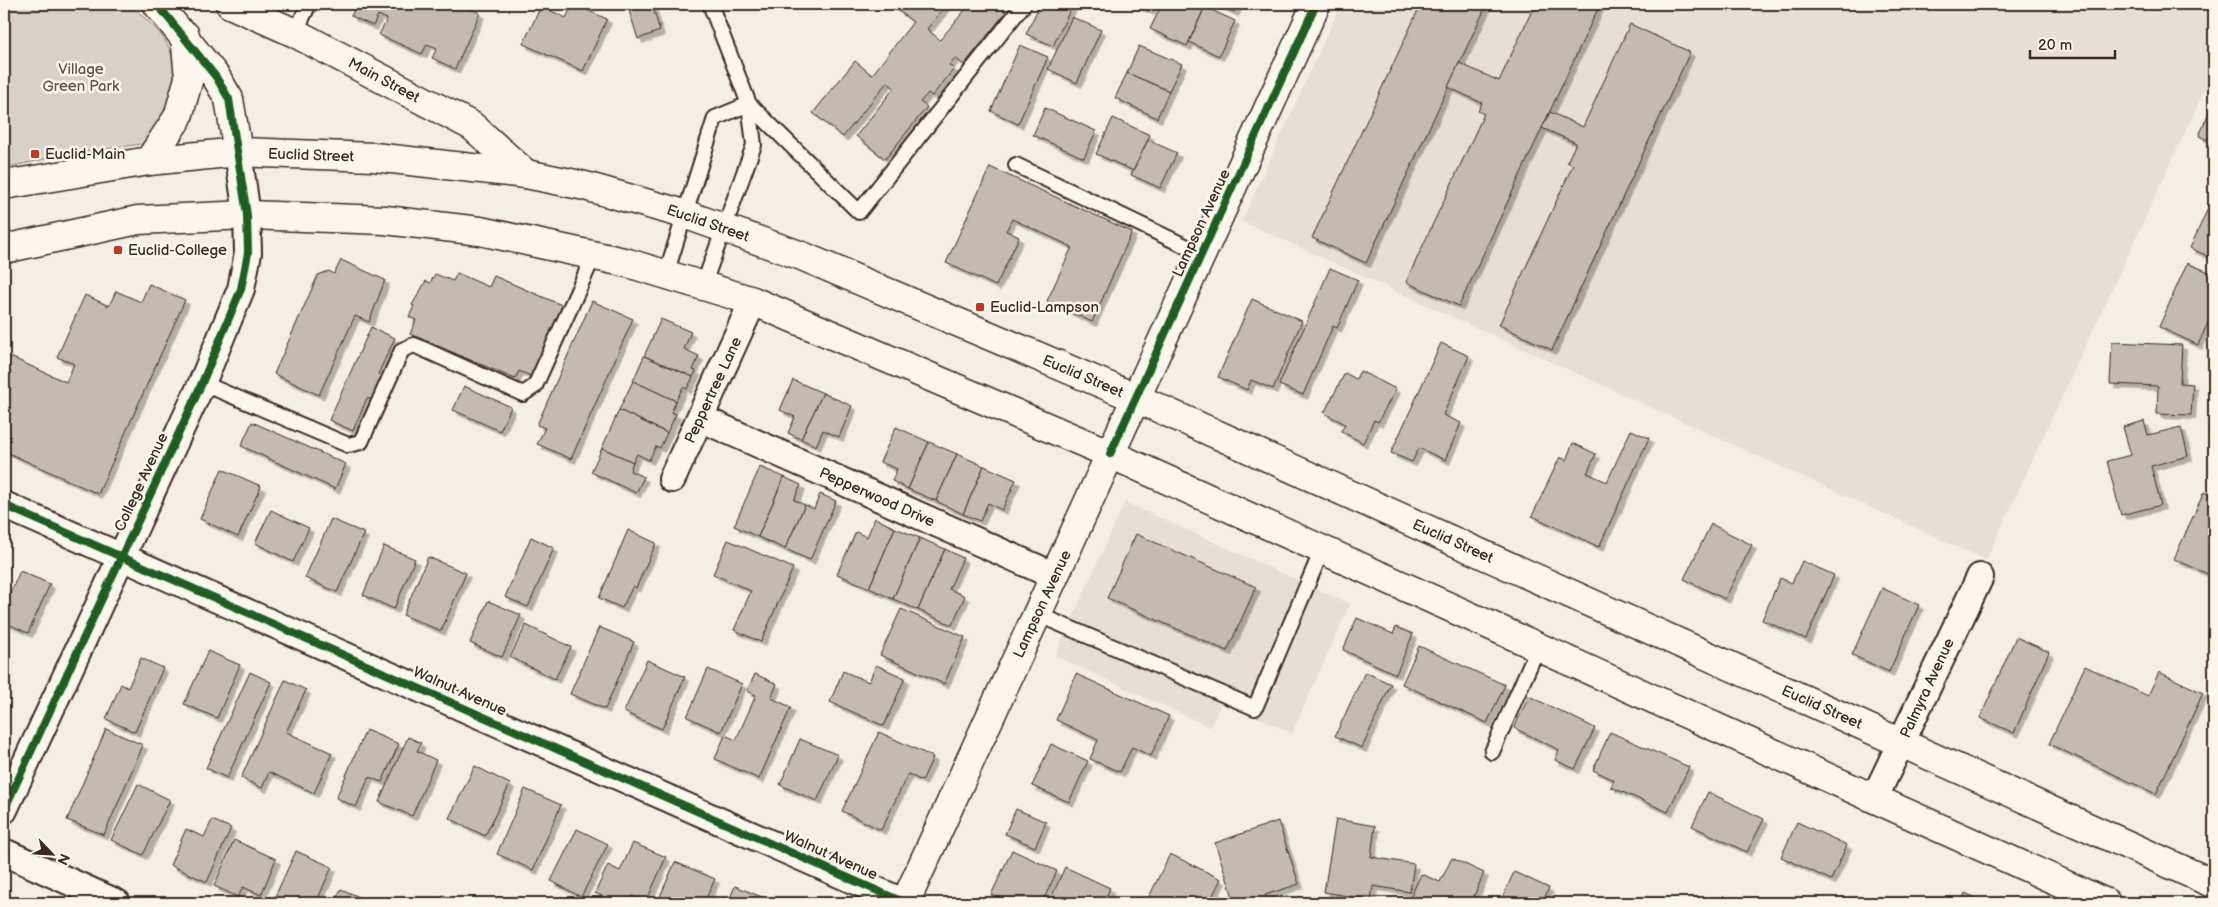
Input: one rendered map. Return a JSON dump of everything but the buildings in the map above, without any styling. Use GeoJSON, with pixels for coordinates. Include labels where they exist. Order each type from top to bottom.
{"type":"FeatureCollection","features":[{"type":"Feature","properties":{"kind":"main road"},"geometry":{"type":"LineString","coordinates":[[157,4],[216,76],[229,99],[238,152]]}},
{"type":"Feature","properties":{"kind":"main road","name":"Main Street"},"geometry":{"type":"LineString","coordinates":[[230,4],[295,34],[472,126],[526,174]]}},
{"type":"Feature","properties":{"kind":"main road","name":"Lampson Avenue"},"geometry":{"type":"LineString","coordinates":[[905,903],[1316,4]]}},
{"type":"Feature","properties":{"kind":"main road"},"geometry":{"type":"LineString","coordinates":[[148,161],[178,117],[189,78],[185,36]]}},
{"type":"Feature","properties":{"kind":"main road","name":"Euclid Street"},"geometry":{"type":"LineString","coordinates":[[4,185],[148,161],[238,152],[374,157],[526,174],[585,186],[684,214],[802,256],[1136,398],[2214,884]]}},
{"type":"Feature","properties":{"kind":"main road"},"geometry":{"type":"LineString","coordinates":[[4,249],[138,220],[247,215],[404,222],[480,231],[594,255],[666,274],[753,301],[1110,454],[2106,903]]}},
{"type":"Feature","properties":{"kind":"street","name":"College Avenue"},"geometry":{"type":"LineString","coordinates":[[4,810],[202,383],[241,290],[248,253],[247,215],[238,152]]}},
{"type":"Feature","properties":{"kind":"street","name":"Peppertree Lane"},"geometry":{"type":"LineString","coordinates":[[672,479],[753,301]]}},
{"type":"Feature","properties":{"kind":"street","name":"Pepperwood Drive"},"geometry":{"type":"LineString","coordinates":[[700,418],[1055,576]]}},
{"type":"Feature","properties":{"kind":"street","name":"Walnut Avenue"},"geometry":{"type":"LineString","coordinates":[[4,505],[905,903]]}},
{"type":"Feature","properties":{"kind":"street","name":"Palmyra Avenue"},"geometry":{"type":"LineString","coordinates":[[1874,799],[1980,577]]}},
{"type":"Feature","properties":{"kind":"street"},"geometry":{"type":"LineString","coordinates":[[4,852],[117,903]]}},
{"type":"Feature","properties":{"kind":"lane"},"geometry":{"type":"LineString","coordinates":[[295,34],[309,4]]}},
{"type":"Feature","properties":{"kind":"lane"},"geometry":{"type":"LineString","coordinates":[[703,286],[722,227],[754,145],[749,104],[710,4]]}},
{"type":"Feature","properties":{"kind":"lane"},"geometry":{"type":"LineString","coordinates":[[749,104],[859,212],[1024,4]]}},
{"type":"Feature","properties":{"kind":"lane"},"geometry":{"type":"LineString","coordinates":[[666,274],[715,118],[749,104]]}},
{"type":"Feature","properties":{"kind":"lane"},"geometry":{"type":"LineString","coordinates":[[1016,165],[1202,254]]}},
{"type":"Feature","properties":{"kind":"lane"},"geometry":{"type":"LineString","coordinates":[[202,383],[348,445],[361,442],[402,350],[414,345],[523,394],[536,386],[594,255]]}},
{"type":"Feature","properties":{"kind":"lane"},"geometry":{"type":"LineString","coordinates":[[1037,614],[1255,708],[1322,550]]}},
{"type":"Feature","properties":{"kind":"lane"},"geometry":{"type":"LineString","coordinates":[[1492,752],[1538,647]]}},
{"type":"Feature","properties":{"kind":"shaded area"},"geometry":{"type":"Polygon","coordinates":[[[1341,4],[2214,4],[2214,70],[1986,560],[1242,221],[1341,4]]]}},
{"type":"Feature","properties":{"kind":"shaded area"},"geometry":{"type":"Polygon","coordinates":[[[1125,502],[1350,604],[1292,733],[1222,701],[1210,727],[1055,656],[1125,502]]]}},
{"type":"Feature","properties":{"kind":"green space","name":"Village Green Park"},"geometry":{"type":"Polygon","coordinates":[[[4,4],[129,4],[150,22],[167,44],[174,70],[173,84],[165,110],[142,144],[69,154],[4,168],[4,4]]]}},
{"type":"Feature","properties":{"kind":"cycle path"},"geometry":{"type":"LineString","coordinates":[[4,810],[202,383],[241,289],[248,253],[247,215],[229,99],[216,77],[157,4]]}},
{"type":"Feature","properties":{"kind":"cycle path"},"geometry":{"type":"LineString","coordinates":[[1110,454],[1316,4]]}},
{"type":"Feature","properties":{"kind":"cycle path"},"geometry":{"type":"LineString","coordinates":[[4,505],[905,903]]}},
{"type":"Feature","properties":{"kind":"place","name":"Euclid-Main"},"geometry":{"type":"Point","coordinates":[35,154]}},
{"type":"Feature","properties":{"kind":"place","name":"Euclid-College"},"geometry":{"type":"Point","coordinates":[118,250]}},
{"type":"Feature","properties":{"kind":"place","name":"Euclid-Lampson"},"geometry":{"type":"Point","coordinates":[980,307]}}]}
